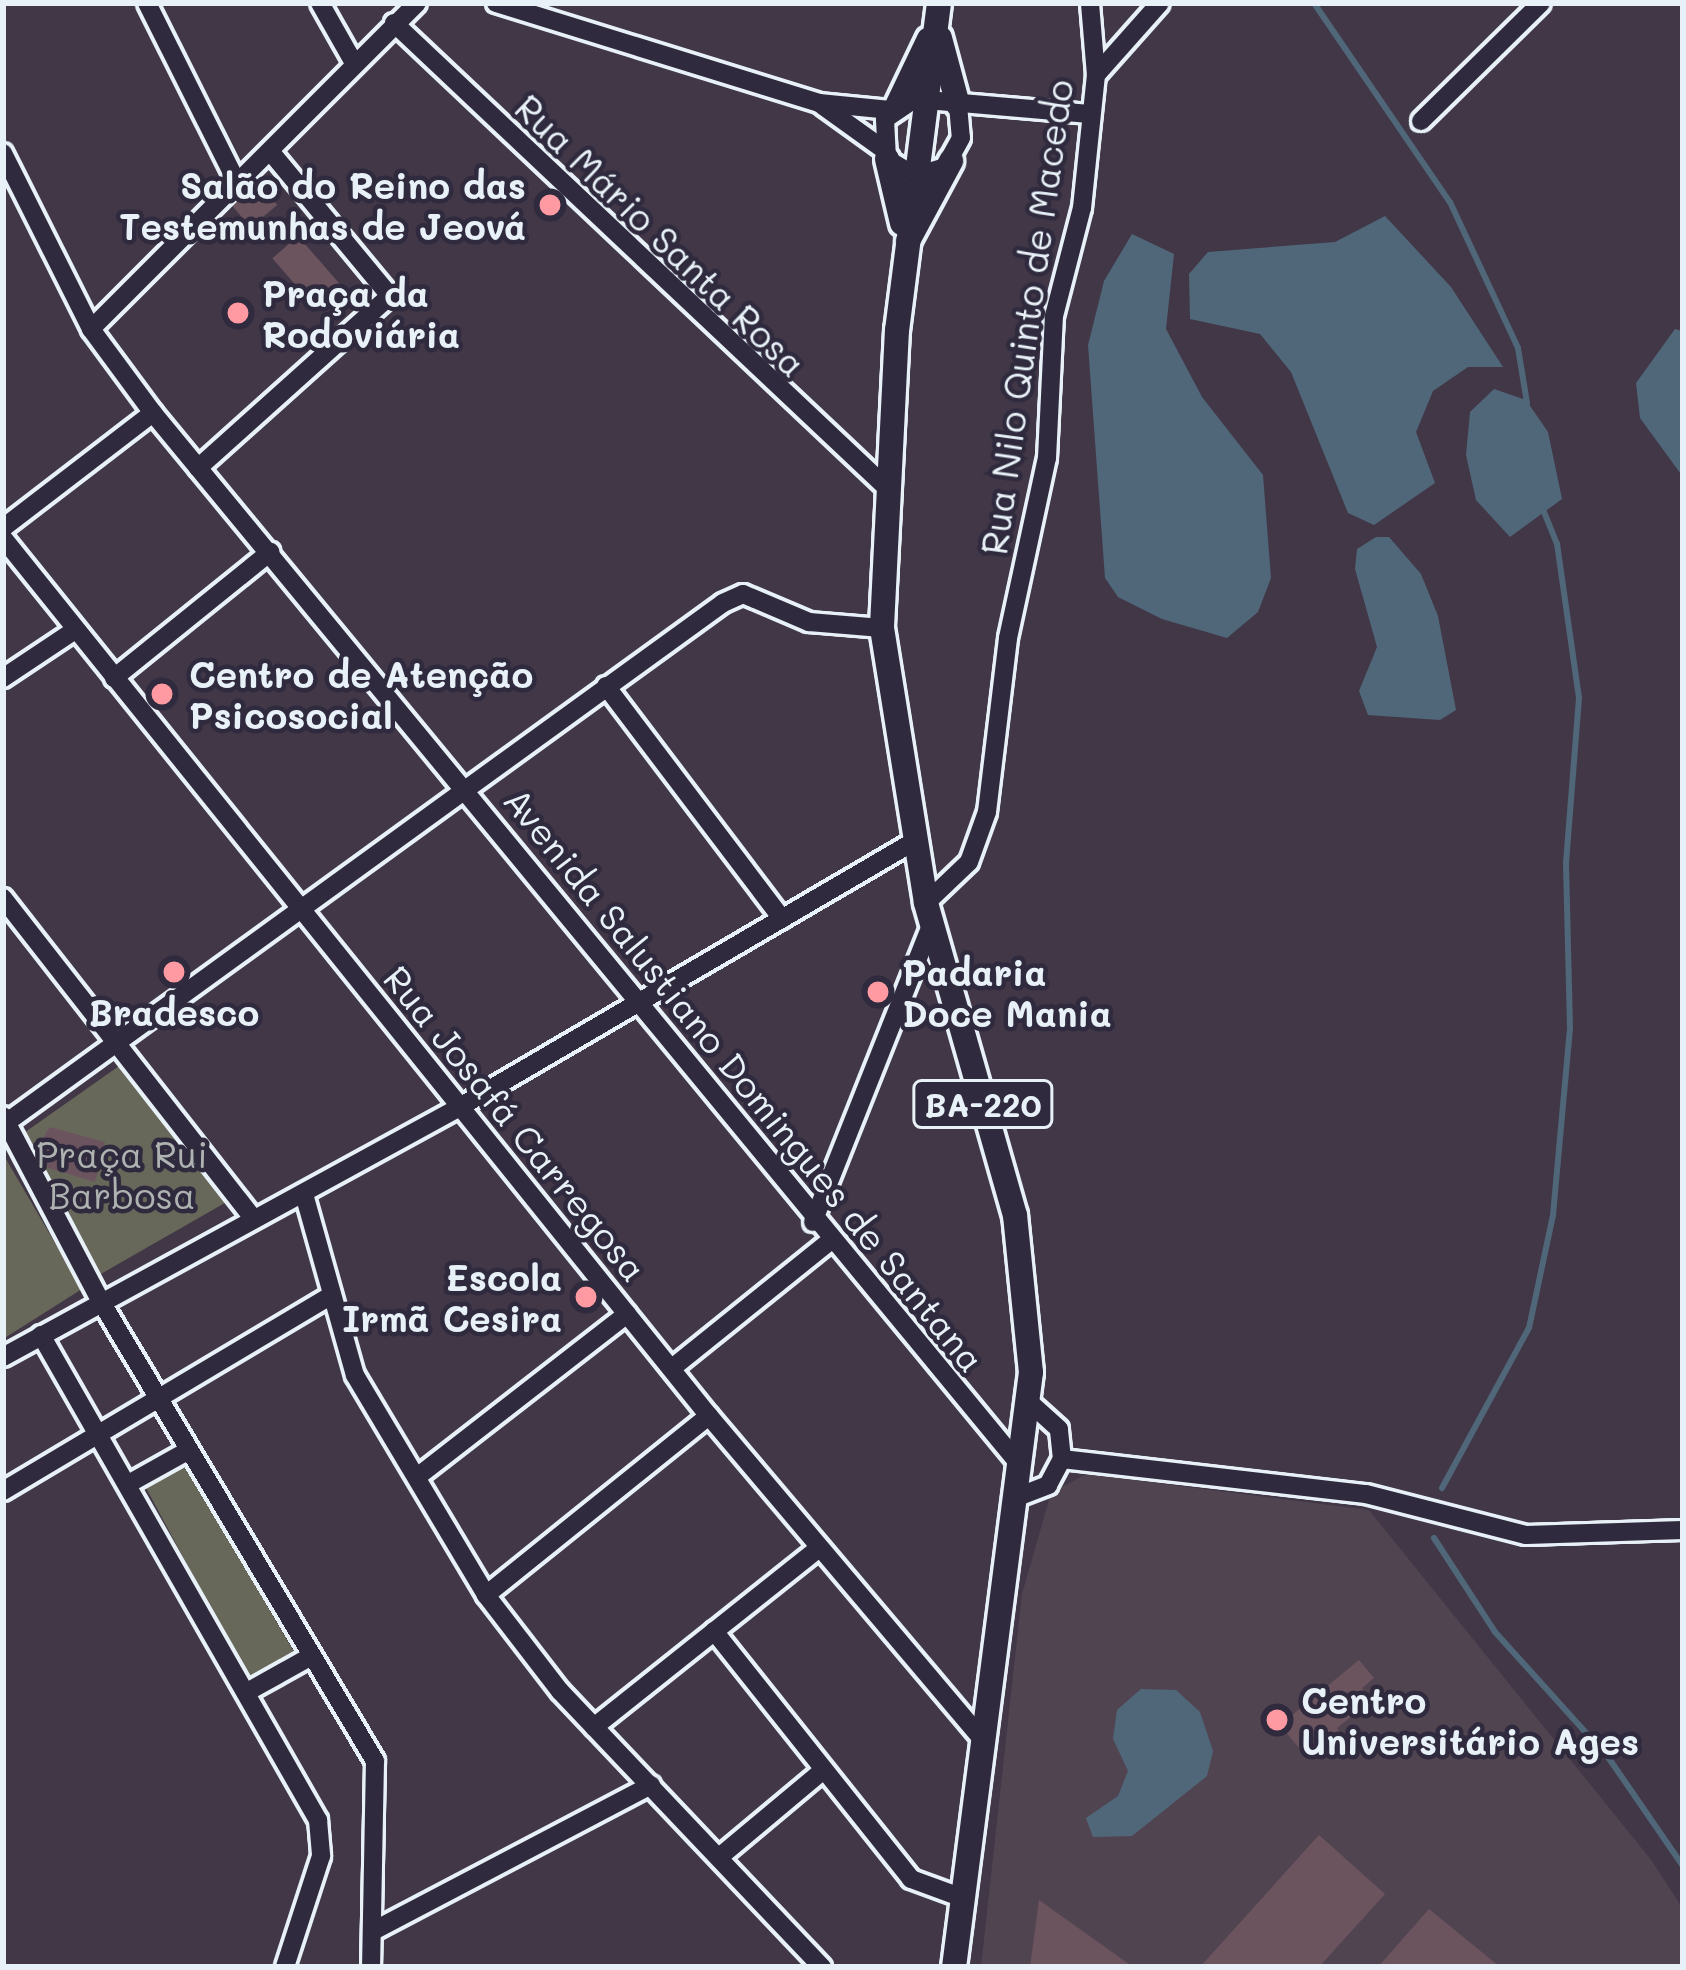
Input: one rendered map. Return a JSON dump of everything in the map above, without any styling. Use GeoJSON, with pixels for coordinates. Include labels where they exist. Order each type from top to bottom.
{"type":"FeatureCollection","features":[{"type":"Feature","properties":{"kind":"main road","name":"BA-220"},"geometry":{"type":"LineString","coordinates":[[938,15],[907,243],[887,488],[882,628],[913,842],[1018,1233],[1028,1401],[954,1967]]}},
{"type":"Feature","properties":{"kind":"main road"},"geometry":{"type":"LineString","coordinates":[[938,15],[958,105]]}},
{"type":"Feature","properties":{"kind":"main road"},"geometry":{"type":"LineString","coordinates":[[894,108],[938,15]]}},
{"type":"Feature","properties":{"kind":"main road"},"geometry":{"type":"LineString","coordinates":[[885,154],[907,243]]}},
{"type":"Feature","properties":{"kind":"main road"},"geometry":{"type":"LineString","coordinates":[[907,243],[951,161]]}},
{"type":"Feature","properties":{"kind":"street"},"geometry":{"type":"LineString","coordinates":[[147,3],[237,183]]}},
{"type":"Feature","properties":{"kind":"street"},"geometry":{"type":"LineString","coordinates":[[320,3],[354,63]]}},
{"type":"Feature","properties":{"kind":"street"},"geometry":{"type":"LineString","coordinates":[[91,328],[417,3]]}},
{"type":"Feature","properties":{"kind":"street"},"geometry":{"type":"LineString","coordinates":[[496,3],[819,103],[894,108],[925,99],[1089,114]]}},
{"type":"Feature","properties":{"kind":"street","name":"Rua Nilo Quinto de Macedo"},"geometry":{"type":"LineString","coordinates":[[929,913],[969,862],[987,812],[1008,638],[1047,458],[1049,351],[1078,234],[1096,75],[1090,3]]}},
{"type":"Feature","properties":{"kind":"street"},"geometry":{"type":"LineString","coordinates":[[1096,75],[1160,3]]}},
{"type":"Feature","properties":{"kind":"street"},"geometry":{"type":"LineString","coordinates":[[1421,121],[1541,3]]}},
{"type":"Feature","properties":{"kind":"street","name":"Rua Mário Santa Rosa"},"geometry":{"type":"LineString","coordinates":[[394,23],[887,488]]}},
{"type":"Feature","properties":{"kind":"street"},"geometry":{"type":"LineString","coordinates":[[819,103],[915,176],[951,161],[958,105]]}},
{"type":"Feature","properties":{"kind":"street"},"geometry":{"type":"LineString","coordinates":[[885,154],[894,108]]}},
{"type":"Feature","properties":{"kind":"street"},"geometry":{"type":"LineString","coordinates":[[198,468],[390,296],[271,152]]}},
{"type":"Feature","properties":{"kind":"street","name":"Avenida Salustiano Domingues de Santana"},"geometry":{"type":"LineString","coordinates":[[3,153],[11,195],[91,328],[153,412],[466,789],[813,1222],[1019,1464]]}},
{"type":"Feature","properties":{"kind":"street"},"geometry":{"type":"LineString","coordinates":[[3,528],[153,412]]}},
{"type":"Feature","properties":{"kind":"street","name":"Rua Josafá Carregosa"},"geometry":{"type":"LineString","coordinates":[[3,538],[709,1416],[985,1743]]}},
{"type":"Feature","properties":{"kind":"street"},"geometry":{"type":"LineString","coordinates":[[114,678],[270,552]]}},
{"type":"Feature","properties":{"kind":"street"},"geometry":{"type":"LineString","coordinates":[[371,1967],[375,1761],[100,1300],[4,1121],[120,1046],[606,686],[743,594],[809,622],[882,628]]}},
{"type":"Feature","properties":{"kind":"street"},"geometry":{"type":"LineString","coordinates":[[3,679],[75,630]]}},
{"type":"Feature","properties":{"kind":"street"},"geometry":{"type":"LineString","coordinates":[[606,686],[782,919]]}},
{"type":"Feature","properties":{"kind":"street"},"geometry":{"type":"LineString","coordinates":[[3,1357],[458,1108],[635,1000],[913,842]]}},
{"type":"Feature","properties":{"kind":"street"},"geometry":{"type":"LineString","coordinates":[[3,898],[254,1219]]}},
{"type":"Feature","properties":{"kind":"street"},"geometry":{"type":"LineString","coordinates":[[813,1222],[929,913]]}},
{"type":"Feature","properties":{"kind":"street"},"geometry":{"type":"LineString","coordinates":[[304,1194],[360,1385],[486,1595],[594,1727],[723,1854],[822,1967]]}},
{"type":"Feature","properties":{"kind":"street"},"geometry":{"type":"LineString","coordinates":[[672,1368],[830,1241]]}},
{"type":"Feature","properties":{"kind":"street"},"geometry":{"type":"LineString","coordinates":[[3,1491],[332,1295]]}},
{"type":"Feature","properties":{"kind":"street"},"geometry":{"type":"LineString","coordinates":[[417,1477],[627,1315]]}},
{"type":"Feature","properties":{"kind":"street"},"geometry":{"type":"LineString","coordinates":[[40,1335],[130,1483],[323,1836],[285,1967]]}},
{"type":"Feature","properties":{"kind":"street"},"geometry":{"type":"LineString","coordinates":[[1012,1499],[1048,1485],[1062,1460],[1059,1429],[1028,1401]]}},
{"type":"Feature","properties":{"kind":"street"},"geometry":{"type":"LineString","coordinates":[[486,1595],[709,1416]]}},
{"type":"Feature","properties":{"kind":"street"},"geometry":{"type":"LineString","coordinates":[[130,1483],[189,1450]]}},
{"type":"Feature","properties":{"kind":"street"},"geometry":{"type":"LineString","coordinates":[[1062,1460],[1366,1494],[1526,1535],[1683,1530]]}},
{"type":"Feature","properties":{"kind":"street"},"geometry":{"type":"LineString","coordinates":[[594,1727],[818,1549]]}},
{"type":"Feature","properties":{"kind":"street"},"geometry":{"type":"LineString","coordinates":[[714,1631],[821,1772],[911,1879],[963,1898]]}},
{"type":"Feature","properties":{"kind":"street"},"geometry":{"type":"LineString","coordinates":[[247,1692],[310,1658]]}},
{"type":"Feature","properties":{"kind":"street"},"geometry":{"type":"LineString","coordinates":[[723,1854],[821,1772]]}},
{"type":"Feature","properties":{"kind":"street"},"geometry":{"type":"LineString","coordinates":[[374,1931],[651,1785]]}},
{"type":"Feature","properties":{"kind":"shaded area","name":"Centro Universitário Ages"},"geometry":{"type":"Polygon","coordinates":[[[1086,1474],[1369,1510],[1652,1861],[1683,1909],[1683,1967],[981,1967],[1022,1594],[1051,1493],[1086,1474]]]}},
{"type":"Feature","properties":{"kind":"green space","name":"Praça Rui Barbosa"},"geometry":{"type":"Polygon","coordinates":[[[119,1066],[136,1072],[230,1200],[99,1275],[21,1135],[119,1066]]]}},
{"type":"Feature","properties":{"kind":"green space","name":"Praça Rui Barbosa"},"geometry":{"type":"Polygon","coordinates":[[[3,1154],[82,1289],[3,1339],[3,1154]]]}},
{"type":"Feature","properties":{"kind":"green space"},"geometry":{"type":"Polygon","coordinates":[[[185,1465],[297,1657],[251,1684],[145,1486],[185,1465]]]}},
{"type":"Feature","properties":{"kind":"water"},"geometry":{"type":"Polygon","coordinates":[[[1385,216],[1451,287],[1503,367],[1468,367],[1433,391],[1416,432],[1435,483],[1374,525],[1348,513],[1291,372],[1260,334],[1190,319],[1189,274],[1208,252],[1335,242],[1385,216]]]}},
{"type":"Feature","properties":{"kind":"water"},"geometry":{"type":"Polygon","coordinates":[[[1132,234],[1174,254],[1166,329],[1202,397],[1263,475],[1271,578],[1258,612],[1227,638],[1162,619],[1118,597],[1105,578],[1088,345],[1104,281],[1132,234]]]}},
{"type":"Feature","properties":{"kind":"water"},"geometry":{"type":"Polygon","coordinates":[[[1675,329],[1683,331],[1683,477],[1640,418],[1636,383],[1675,329]]]}},
{"type":"Feature","properties":{"kind":"water"},"geometry":{"type":"Polygon","coordinates":[[[1494,389],[1526,400],[1548,432],[1562,499],[1510,537],[1476,500],[1466,455],[1470,412],[1494,389]]]}},
{"type":"Feature","properties":{"kind":"water"},"geometry":{"type":"Polygon","coordinates":[[[1376,537],[1389,537],[1421,574],[1438,616],[1456,710],[1440,720],[1368,715],[1359,691],[1377,647],[1355,569],[1357,549],[1376,537]]]}},
{"type":"Feature","properties":{"kind":"water"},"geometry":{"type":"Polygon","coordinates":[[[1141,1689],[1176,1690],[1200,1712],[1213,1751],[1207,1776],[1132,1836],[1093,1837],[1086,1818],[1118,1796],[1128,1771],[1113,1739],[1117,1710],[1141,1689]]]}},
{"type":"Feature","properties":{"kind":"building"},"geometry":{"type":"Polygon","coordinates":[[[258,182],[277,205],[250,227],[231,204],[258,182]]]}},
{"type":"Feature","properties":{"kind":"building"},"geometry":{"type":"Polygon","coordinates":[[[298,236],[343,288],[318,310],[272,258],[298,236]]]}},
{"type":"Feature","properties":{"kind":"building"},"geometry":{"type":"Polygon","coordinates":[[[50,1127],[105,1142],[95,1182],[48,1168],[40,1142],[50,1127]]]}},
{"type":"Feature","properties":{"kind":"building"},"geometry":{"type":"Polygon","coordinates":[[[1359,1660],[1374,1678],[1362,1688],[1372,1700],[1337,1728],[1345,1740],[1316,1734],[1299,1748],[1280,1725],[1359,1660]]]}},
{"type":"Feature","properties":{"kind":"building"},"geometry":{"type":"Polygon","coordinates":[[[1319,1835],[1385,1894],[1319,1967],[1200,1967],[1319,1835]]]}},
{"type":"Feature","properties":{"kind":"building"},"geometry":{"type":"Polygon","coordinates":[[[1039,1900],[1133,1967],[1030,1967],[1039,1900]]]}},
{"type":"Feature","properties":{"kind":"building"},"geometry":{"type":"Polygon","coordinates":[[[1429,1909],[1500,1967],[1378,1967],[1429,1909]]]}},
{"type":"Feature","properties":{"kind":"waterway"},"geometry":{"type":"LineString","coordinates":[[1314,3],[1450,202],[1518,348],[1527,403]]}},
{"type":"Feature","properties":{"kind":"waterway"},"geometry":{"type":"LineString","coordinates":[[1442,1488],[1529,1328],[1553,1215],[1570,1028],[1566,863],[1579,698],[1557,544],[1544,511]]}},
{"type":"Feature","properties":{"kind":"waterway"},"geometry":{"type":"LineString","coordinates":[[1434,1538],[1495,1632],[1608,1757],[1683,1866]]}},
{"type":"Feature","properties":{"kind":"place","name":"Salão do Reino das Testemunhas de Jeová"},"geometry":{"type":"Point","coordinates":[550,205]}},
{"type":"Feature","properties":{"kind":"place","name":"Praça da Rodoviária"},"geometry":{"type":"Point","coordinates":[238,313]}},
{"type":"Feature","properties":{"kind":"place","name":"Centro de Atenção Psicosocial"},"geometry":{"type":"Point","coordinates":[162,694]}},
{"type":"Feature","properties":{"kind":"place","name":"Bradesco"},"geometry":{"type":"Point","coordinates":[174,972]}},
{"type":"Feature","properties":{"kind":"place","name":"Padaria Doce Mania"},"geometry":{"type":"Point","coordinates":[878,992]}},
{"type":"Feature","properties":{"kind":"place","name":"Escola Irmã Cesira"},"geometry":{"type":"Point","coordinates":[586,1297]}},
{"type":"Feature","properties":{"kind":"place","name":"Centro Universitário Ages"},"geometry":{"type":"Point","coordinates":[1277,1720]}}]}
